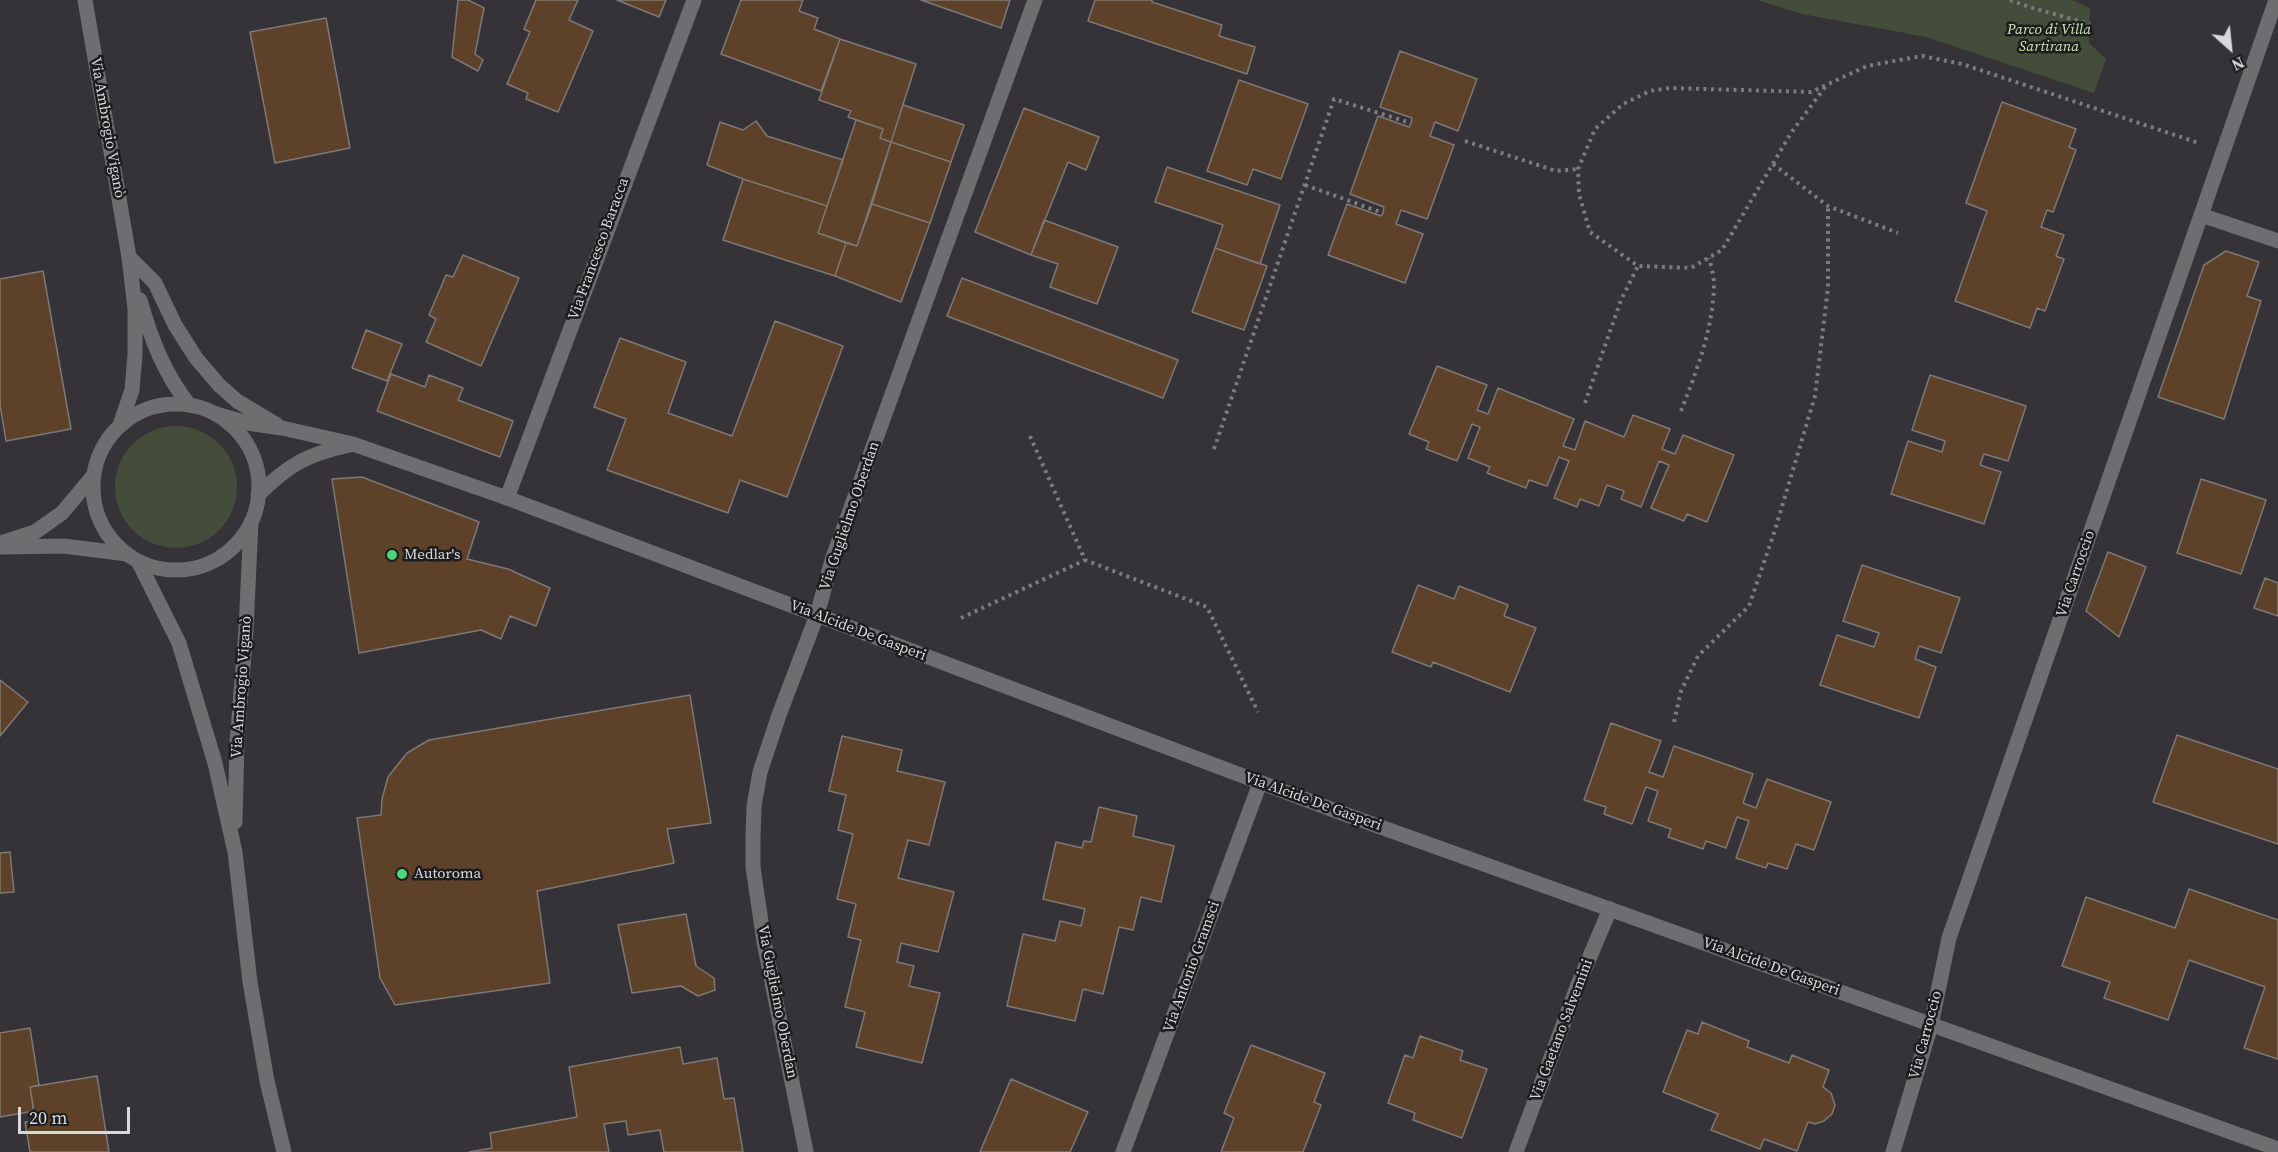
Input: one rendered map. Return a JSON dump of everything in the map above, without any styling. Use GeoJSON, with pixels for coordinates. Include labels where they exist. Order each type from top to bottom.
{"type":"FeatureCollection","features":[{"type":"Feature","properties":{"kind":"street","name":"Via Ambrogio Viganò"},"geometry":{"type":"LineString","coordinates":[[85,0],[129,257],[135,309],[132,390],[120,425]]}},
{"type":"Feature","properties":{"kind":"street","name":"Via Francesco Baracca"},"geometry":{"type":"LineString","coordinates":[[507,498],[694,0]]}},
{"type":"Feature","properties":{"kind":"street","name":"Via Guglielmo Oberdan"},"geometry":{"type":"LineString","coordinates":[[806,1152],[764,942],[753,867],[754,806],[760,772],[817,615],[832,560],[1035,0]]}},
{"type":"Feature","properties":{"kind":"street","name":"Via Carroccio"},"geometry":{"type":"LineString","coordinates":[[1893,1152],[1930,1025],[1949,938],[2276,0]]}},
{"type":"Feature","properties":{"kind":"street"},"geometry":{"type":"LineString","coordinates":[[2201,215],[2278,241]]}},
{"type":"Feature","properties":{"kind":"street","name":"Via Ambrogio Viganò"},"geometry":{"type":"LineString","coordinates":[[129,257],[147,326],[159,357],[172,383],[189,405]]}},
{"type":"Feature","properties":{"kind":"street"},"geometry":{"type":"LineString","coordinates":[[129,257],[155,283],[175,325],[196,358],[219,385],[237,401],[282,428]]}},
{"type":"Feature","properties":{"kind":"street"},"geometry":{"type":"LineString","coordinates":[[0,545],[64,546],[132,558],[164,569],[190,569],[215,560],[236,544],[251,522],[258,495],[258,471],[250,449],[236,429],[216,414],[189,405],[165,405],[141,412],[120,425],[107,441],[98,458],[93,476],[93,499],[99,520],[111,539],[132,558]]}},
{"type":"Feature","properties":{"kind":"street","name":"Via Alcide De Gasperi"},"geometry":{"type":"LineString","coordinates":[[216,414],[247,423],[282,428],[353,444],[507,498],[1260,783],[2278,1149]]}},
{"type":"Feature","properties":{"kind":"street"},"geometry":{"type":"LineString","coordinates":[[258,495],[278,475],[297,462],[318,452],[353,444]]}},
{"type":"Feature","properties":{"kind":"street"},"geometry":{"type":"LineString","coordinates":[[0,545],[35,532],[62,513],[93,476]]}},
{"type":"Feature","properties":{"kind":"street","name":"Via Ambrogio Viganò"},"geometry":{"type":"LineString","coordinates":[[235,852],[234,799],[251,522]]}},
{"type":"Feature","properties":{"kind":"street","name":"Via Ambrogio Viganò"},"geometry":{"type":"LineString","coordinates":[[132,558],[179,643],[215,763],[235,852],[252,993],[267,1081],[284,1152]]}},
{"type":"Feature","properties":{"kind":"street","name":"Via Antonio Gramsci"},"geometry":{"type":"LineString","coordinates":[[1123,1152],[1260,783]]}},
{"type":"Feature","properties":{"kind":"street","name":"Via Gaetano Salvemini"},"geometry":{"type":"LineString","coordinates":[[1516,1152],[1577,987],[1610,909]]}},
{"type":"Feature","properties":{"kind":"path"},"geometry":{"type":"LineString","coordinates":[[2010,0],[2029,8],[2090,24]]}},
{"type":"Feature","properties":{"kind":"path"},"geometry":{"type":"LineString","coordinates":[[1825,87],[1791,133],[1722,250],[1691,268],[1638,266],[1590,232],[1579,194],[1578,169],[1595,129],[1623,104],[1650,91],[1670,88],[1811,92],[1868,66],[1922,56],[1962,64],[2224,151]]}},
{"type":"Feature","properties":{"kind":"path"},"geometry":{"type":"LineString","coordinates":[[1214,449],[1334,99],[1411,123]]}},
{"type":"Feature","properties":{"kind":"path"},"geometry":{"type":"LineString","coordinates":[[1465,141],[1556,171],[1578,169]]}},
{"type":"Feature","properties":{"kind":"path"},"geometry":{"type":"LineString","coordinates":[[1773,164],[1828,206],[1898,233]]}},
{"type":"Feature","properties":{"kind":"path"},"geometry":{"type":"LineString","coordinates":[[1305,185],[1383,213]]}},
{"type":"Feature","properties":{"kind":"path"},"geometry":{"type":"LineString","coordinates":[[1674,723],[1681,691],[1698,656],[1749,606],[1775,530],[1815,396],[1828,287],[1828,206]]}},
{"type":"Feature","properties":{"kind":"path"},"geometry":{"type":"LineString","coordinates":[[1681,411],[1701,359],[1708,333],[1714,283],[1709,258]]}},
{"type":"Feature","properties":{"kind":"path"},"geometry":{"type":"LineString","coordinates":[[1585,403],[1621,300],[1638,266]]}},
{"type":"Feature","properties":{"kind":"path"},"geometry":{"type":"LineString","coordinates":[[1030,436],[1084,560],[1207,607],[1258,712]]}},
{"type":"Feature","properties":{"kind":"path"},"geometry":{"type":"LineString","coordinates":[[961,618],[1084,560]]}},
{"type":"Feature","properties":{"kind":"green space","name":"Parco di Villa Sartirana"},"geometry":{"type":"Polygon","coordinates":[[[1757,0],[2072,0],[2090,8],[2089,43],[2106,59],[2094,93],[1926,37],[1802,14],[1757,0]]]}},
{"type":"Feature","properties":{"kind":"green space"},"geometry":{"type":"Polygon","coordinates":[[[176,426],[199,431],[219,444],[232,464],[237,487],[232,510],[219,530],[199,543],[176,548],[153,543],[133,530],[120,510],[115,487],[120,464],[133,444],[153,431],[176,426]]]}},
{"type":"Feature","properties":{"kind":"building"},"geometry":{"type":"Polygon","coordinates":[[[458,0],[468,0],[484,8],[475,54],[483,60],[478,71],[452,57],[458,0]]]}},
{"type":"Feature","properties":{"kind":"building"},"geometry":{"type":"Polygon","coordinates":[[[536,0],[578,0],[569,20],[593,31],[558,112],[526,99],[528,93],[507,84],[530,32],[524,29],[536,0]]]}},
{"type":"Feature","properties":{"kind":"building"},"geometry":{"type":"Polygon","coordinates":[[[617,0],[666,0],[659,17],[617,0]]]}},
{"type":"Feature","properties":{"kind":"building"},"geometry":{"type":"Polygon","coordinates":[[[741,0],[803,0],[799,11],[818,18],[814,29],[840,39],[821,91],[721,54],[741,0]]]}},
{"type":"Feature","properties":{"kind":"building"},"geometry":{"type":"Polygon","coordinates":[[[921,0],[1010,0],[1001,28],[921,0]]]}},
{"type":"Feature","properties":{"kind":"building"},"geometry":{"type":"Polygon","coordinates":[[[1095,0],[1152,0],[1152,2],[1222,25],[1219,36],[1255,47],[1247,74],[1088,21],[1095,0]]]}},
{"type":"Feature","properties":{"kind":"building"},"geometry":{"type":"Polygon","coordinates":[[[326,18],[350,148],[275,163],[250,32],[326,18]]]}},
{"type":"Feature","properties":{"kind":"building"},"geometry":{"type":"Polygon","coordinates":[[[840,39],[916,64],[891,142],[880,138],[883,129],[848,117],[851,111],[819,100],[840,39]]]}},
{"type":"Feature","properties":{"kind":"building"},"geometry":{"type":"Polygon","coordinates":[[[1400,51],[1477,79],[1458,131],[1435,122],[1430,136],[1454,145],[1427,219],[1401,210],[1396,224],[1423,234],[1405,283],[1328,255],[1347,204],[1381,216],[1383,213],[1384,207],[1350,194],[1378,116],[1409,127],[1411,123],[1412,118],[1380,107],[1400,51]]]}},
{"type":"Feature","properties":{"kind":"building"},"geometry":{"type":"Polygon","coordinates":[[[1239,80],[1308,104],[1281,179],[1253,169],[1247,185],[1207,171],[1239,80]]]}},
{"type":"Feature","properties":{"kind":"building"},"geometry":{"type":"Polygon","coordinates":[[[2002,102],[2076,129],[2069,147],[2076,150],[2053,212],[2047,210],[2041,227],[2064,235],[2056,256],[2064,259],[2045,311],[2037,308],[2030,328],[1955,301],[1987,211],[1966,203],[2002,102]]]}},
{"type":"Feature","properties":{"kind":"building"},"geometry":{"type":"Polygon","coordinates":[[[903,105],[964,125],[951,162],[891,142],[903,105]]]}},
{"type":"Feature","properties":{"kind":"building"},"geometry":{"type":"Polygon","coordinates":[[[1024,108],[1099,137],[1086,170],[1068,162],[1031,255],[975,232],[1024,108]]]}},
{"type":"Feature","properties":{"kind":"building"},"geometry":{"type":"Polygon","coordinates":[[[856,120],[883,129],[880,138],[891,142],[857,246],[818,233],[856,120]]]}},
{"type":"Feature","properties":{"kind":"building"},"geometry":{"type":"Polygon","coordinates":[[[756,121],[767,136],[843,160],[827,206],[707,165],[720,122],[743,130],[756,121]]]}},
{"type":"Feature","properties":{"kind":"building"},"geometry":{"type":"Polygon","coordinates":[[[891,142],[951,162],[930,223],[872,204],[891,142]]]}},
{"type":"Feature","properties":{"kind":"building"},"geometry":{"type":"Polygon","coordinates":[[[1167,167],[1280,205],[1260,264],[1215,248],[1223,225],[1155,202],[1167,167]]]}},
{"type":"Feature","properties":{"kind":"building"},"geometry":{"type":"Polygon","coordinates":[[[743,179],[827,206],[818,233],[846,243],[835,276],[723,240],[743,179]]]}},
{"type":"Feature","properties":{"kind":"building"},"geometry":{"type":"Polygon","coordinates":[[[872,204],[930,223],[901,302],[835,276],[846,243],[857,246],[872,204]]]}},
{"type":"Feature","properties":{"kind":"building"},"geometry":{"type":"Polygon","coordinates":[[[1044,220],[1118,247],[1097,304],[1050,287],[1058,264],[1031,255],[1044,220]]]}},
{"type":"Feature","properties":{"kind":"building"},"geometry":{"type":"Polygon","coordinates":[[[1215,248],[1267,266],[1244,330],[1192,312],[1215,248]]]}},
{"type":"Feature","properties":{"kind":"building"},"geometry":{"type":"Polygon","coordinates":[[[2226,251],[2259,262],[2247,296],[2261,301],[2224,419],[2158,397],[2204,265],[2226,251]]]}},
{"type":"Feature","properties":{"kind":"building"},"geometry":{"type":"Polygon","coordinates":[[[463,255],[519,278],[481,366],[426,342],[436,319],[429,315],[446,275],[453,277],[463,255]]]}},
{"type":"Feature","properties":{"kind":"building"},"geometry":{"type":"Polygon","coordinates":[[[43,271],[71,429],[6,441],[0,405],[0,279],[43,271]]]}},
{"type":"Feature","properties":{"kind":"building"},"geometry":{"type":"Polygon","coordinates":[[[962,278],[1178,360],[1163,398],[947,316],[962,278]]]}},
{"type":"Feature","properties":{"kind":"building"},"geometry":{"type":"Polygon","coordinates":[[[775,321],[843,346],[787,497],[740,480],[728,513],[607,470],[626,419],[594,407],[620,338],[686,362],[668,413],[732,436],[775,321]]]}},
{"type":"Feature","properties":{"kind":"building"},"geometry":{"type":"Polygon","coordinates":[[[366,330],[402,344],[387,381],[352,368],[366,330]]]}},
{"type":"Feature","properties":{"kind":"building"},"geometry":{"type":"Polygon","coordinates":[[[1437,366],[1487,385],[1477,410],[1488,414],[1498,388],[1574,419],[1563,446],[1575,450],[1585,421],[1624,437],[1633,415],[1670,429],[1662,449],[1675,454],[1683,435],[1734,455],[1707,522],[1687,514],[1684,521],[1651,508],[1669,465],[1659,461],[1641,507],[1621,499],[1624,491],[1607,485],[1599,506],[1580,499],[1577,507],[1554,498],[1569,461],[1559,457],[1547,486],[1529,480],[1526,488],[1487,473],[1490,467],[1468,458],[1480,427],[1472,424],[1457,461],[1426,449],[1429,442],[1409,434],[1437,366]]]}},
{"type":"Feature","properties":{"kind":"building"},"geometry":{"type":"Polygon","coordinates":[[[391,374],[425,387],[429,375],[463,388],[458,400],[513,421],[500,457],[377,411],[391,374]]]}},
{"type":"Feature","properties":{"kind":"building"},"geometry":{"type":"Polygon","coordinates":[[[1930,375],[2026,406],[2008,461],[1984,454],[1980,465],[2001,472],[1984,524],[1891,494],[1908,441],[1942,452],[1945,441],[1912,430],[1930,375]]]}},
{"type":"Feature","properties":{"kind":"building"},"geometry":{"type":"Polygon","coordinates":[[[362,477],[479,522],[467,559],[508,569],[550,588],[536,626],[510,616],[501,639],[481,630],[359,653],[332,479],[362,477]]]}},
{"type":"Feature","properties":{"kind":"building"},"geometry":{"type":"Polygon","coordinates":[[[2201,479],[2266,500],[2241,574],[2177,553],[2201,479]]]}},
{"type":"Feature","properties":{"kind":"building"},"geometry":{"type":"Polygon","coordinates":[[[2108,552],[2146,567],[2119,637],[2086,611],[2108,552]]]}},
{"type":"Feature","properties":{"kind":"building"},"geometry":{"type":"Polygon","coordinates":[[[1862,565],[1960,598],[1941,653],[1919,646],[1915,659],[1936,667],[1919,718],[1820,685],[1837,635],[1874,647],[1879,633],[1843,621],[1862,565]]]}},
{"type":"Feature","properties":{"kind":"building"},"geometry":{"type":"Polygon","coordinates":[[[2265,578],[2278,583],[2278,616],[2254,608],[2265,578]]]}},
{"type":"Feature","properties":{"kind":"building"},"geometry":{"type":"Polygon","coordinates":[[[1418,585],[1454,599],[1459,586],[1508,605],[1504,616],[1536,628],[1510,692],[1433,662],[1431,667],[1392,652],[1418,585]]]}},
{"type":"Feature","properties":{"kind":"building"},"geometry":{"type":"Polygon","coordinates":[[[0,680],[28,702],[0,736],[0,680]]]}},
{"type":"Feature","properties":{"kind":"building"},"geometry":{"type":"Polygon","coordinates":[[[690,695],[711,823],[667,829],[674,863],[537,891],[550,983],[395,1005],[380,978],[357,818],[381,815],[382,799],[388,777],[407,753],[429,740],[690,695]]]}},
{"type":"Feature","properties":{"kind":"building"},"geometry":{"type":"Polygon","coordinates":[[[1611,723],[1661,741],[1649,772],[1663,777],[1674,746],[1753,774],[1743,803],[1756,808],[1767,779],[1831,802],[1814,850],[1796,844],[1787,869],[1768,863],[1766,868],[1736,858],[1749,821],[1737,817],[1726,848],[1706,841],[1703,849],[1668,837],[1671,829],[1648,821],[1658,791],[1646,787],[1632,824],[1604,814],[1606,807],[1584,800],[1611,723]]]}},
{"type":"Feature","properties":{"kind":"building"},"geometry":{"type":"Polygon","coordinates":[[[2177,735],[2278,769],[2278,844],[2153,802],[2177,735]]]}},
{"type":"Feature","properties":{"kind":"building"},"geometry":{"type":"Polygon","coordinates":[[[842,736],[902,750],[897,771],[945,782],[929,845],[908,840],[898,878],[954,892],[938,952],[901,943],[897,962],[914,966],[909,986],[940,993],[922,1063],[856,1047],[865,1012],[845,1007],[861,940],[848,937],[856,904],[837,899],[853,834],[838,830],[846,795],[829,791],[842,736]]]}},
{"type":"Feature","properties":{"kind":"building"},"geometry":{"type":"Polygon","coordinates":[[[1099,807],[1137,816],[1133,836],[1174,846],[1161,902],[1141,897],[1133,930],[1119,927],[1103,994],[1083,989],[1075,1021],[1007,1006],[1023,934],[1055,941],[1060,921],[1081,926],[1085,909],[1043,899],[1056,842],[1082,848],[1084,841],[1091,842],[1099,807]]]}},
{"type":"Feature","properties":{"kind":"building"},"geometry":{"type":"Polygon","coordinates":[[[10,852],[14,892],[0,893],[0,853],[10,852]]]}},
{"type":"Feature","properties":{"kind":"building"},"geometry":{"type":"Polygon","coordinates":[[[2189,889],[2278,920],[2278,1059],[2244,1048],[2265,987],[2189,960],[2168,1020],[2104,998],[2110,982],[2062,966],[2086,897],[2175,928],[2189,889]]]}},
{"type":"Feature","properties":{"kind":"building"},"geometry":{"type":"Polygon","coordinates":[[[686,914],[696,966],[714,978],[715,990],[698,996],[681,986],[632,993],[618,925],[686,914]]]}},
{"type":"Feature","properties":{"kind":"building"},"geometry":{"type":"Polygon","coordinates":[[[1702,1022],[1749,1041],[1747,1047],[1789,1063],[1792,1055],[1829,1070],[1823,1087],[1831,1093],[1835,1105],[1832,1114],[1824,1121],[1815,1124],[1808,1122],[1797,1151],[1764,1139],[1760,1149],[1711,1130],[1718,1114],[1663,1092],[1687,1030],[1698,1034],[1702,1022]]]}},
{"type":"Feature","properties":{"kind":"building"},"geometry":{"type":"Polygon","coordinates":[[[30,1028],[39,1085],[30,1087],[34,1111],[0,1117],[0,1033],[30,1028]]]}},
{"type":"Feature","properties":{"kind":"building"},"geometry":{"type":"Polygon","coordinates":[[[1420,1036],[1463,1051],[1460,1060],[1487,1069],[1462,1138],[1413,1120],[1415,1113],[1388,1103],[1405,1055],[1413,1058],[1420,1036]]]}},
{"type":"Feature","properties":{"kind":"building"},"geometry":{"type":"Polygon","coordinates":[[[1251,1045],[1325,1073],[1314,1102],[1321,1105],[1303,1152],[1221,1152],[1234,1118],[1224,1113],[1251,1045]]]}},
{"type":"Feature","properties":{"kind":"building"},"geometry":{"type":"Polygon","coordinates":[[[680,1047],[683,1064],[717,1058],[724,1099],[734,1098],[743,1152],[664,1152],[660,1130],[628,1135],[626,1121],[604,1124],[609,1152],[469,1152],[492,1148],[490,1133],[577,1117],[569,1067],[680,1047]]]}},
{"type":"Feature","properties":{"kind":"building"},"geometry":{"type":"Polygon","coordinates":[[[97,1076],[109,1152],[30,1152],[25,1122],[35,1121],[30,1087],[97,1076]]]}},
{"type":"Feature","properties":{"kind":"building"},"geometry":{"type":"Polygon","coordinates":[[[1011,1079],[1088,1112],[1070,1152],[980,1152],[1011,1079]]]}},
{"type":"Feature","properties":{"kind":"place","name":"Medlar's"},"geometry":{"type":"Point","coordinates":[392,555]}},
{"type":"Feature","properties":{"kind":"place","name":"Autoroma"},"geometry":{"type":"Point","coordinates":[402,874]}}]}
